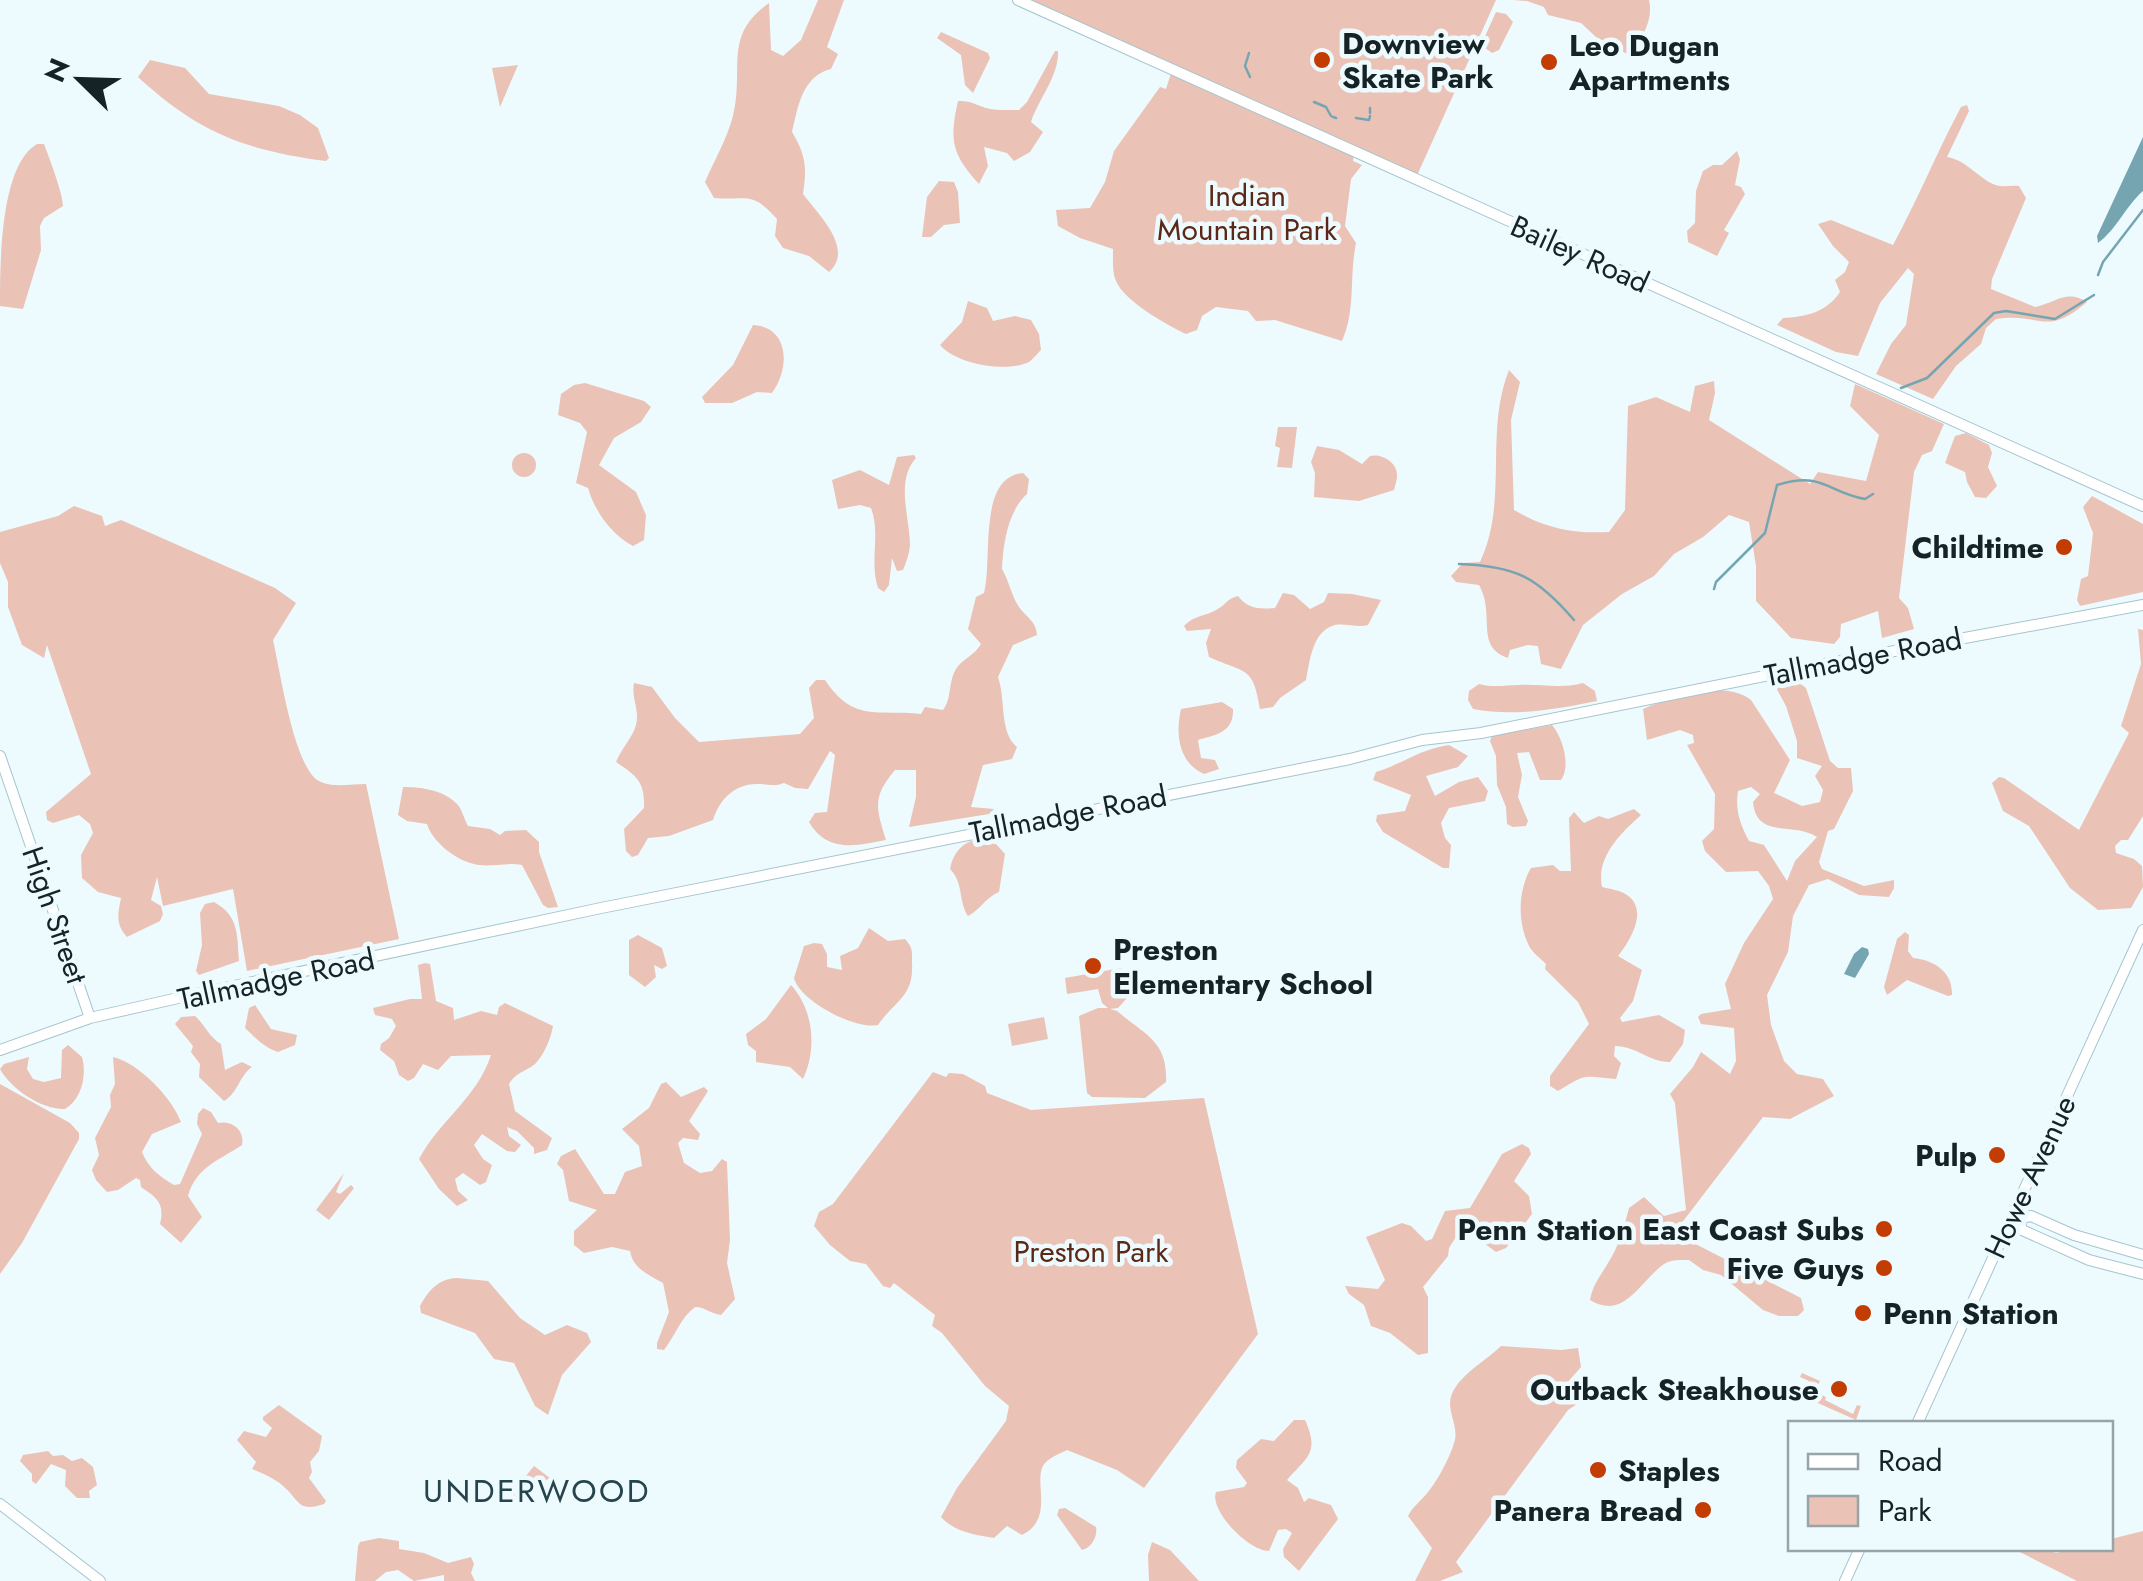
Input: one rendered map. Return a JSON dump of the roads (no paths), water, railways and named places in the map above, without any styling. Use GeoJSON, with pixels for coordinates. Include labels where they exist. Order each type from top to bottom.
{"type":"FeatureCollection","features":[{"type":"Feature","properties":{"kind":"street","name":"Bailey Road"},"geometry":{"type":"LineString","coordinates":[[1018,0],[2143,506]]}},
{"type":"Feature","properties":{"kind":"street","name":"Tallmadge Road"},"geometry":{"type":"LineString","coordinates":[[0,1050],[90,1018],[601,908],[1350,760],[1422,740],[1481,733],[2143,605]]}},
{"type":"Feature","properties":{"kind":"street","name":"High Street"},"geometry":{"type":"LineString","coordinates":[[0,756],[90,1018]]}},
{"type":"Feature","properties":{"kind":"street","name":"Howe Avenue"},"geometry":{"type":"LineString","coordinates":[[1918,1421],[2016,1218],[2143,930]]}},
{"type":"Feature","properties":{"kind":"street"},"geometry":{"type":"LineString","coordinates":[[2143,1256],[2074,1236],[2031,1216],[2016,1218],[2022,1230],[2069,1252],[2143,1274]]}},
{"type":"Feature","properties":{"kind":"street"},"geometry":{"type":"LineString","coordinates":[[0,1504],[100,1581]]}},
{"type":"Feature","properties":{"kind":"street"},"geometry":{"type":"LineString","coordinates":[[1845,1581],[1859,1551]]}},
{"type":"Feature","properties":{"kind":"water"},"geometry":{"type":"Polygon","coordinates":[[[2143,137],[2143,191],[2098,243],[2097,236],[2143,137]]]}},
{"type":"Feature","properties":{"kind":"water"},"geometry":{"type":"Polygon","coordinates":[[[1862,947],[1869,954],[1855,978],[1844,974],[1854,954],[1862,947]]]}},
{"type":"Feature","properties":{"kind":"waterway"},"geometry":{"type":"LineString","coordinates":[[1249,53],[1245,66],[1250,77]]}},
{"type":"Feature","properties":{"kind":"waterway"},"geometry":{"type":"LineString","coordinates":[[1314,102],[1326,107],[1331,116]]}},
{"type":"Feature","properties":{"kind":"waterway"},"geometry":{"type":"LineString","coordinates":[[1370,108],[1370,113]]}},
{"type":"Feature","properties":{"kind":"waterway"},"geometry":{"type":"LineString","coordinates":[[1356,118],[1369,120],[1370,116]]}},
{"type":"Feature","properties":{"kind":"waterway"},"geometry":{"type":"LineString","coordinates":[[2098,275],[2103,262],[2143,210]]}},
{"type":"Feature","properties":{"kind":"waterway"},"geometry":{"type":"LineString","coordinates":[[1901,388],[1927,378],[1994,313],[2006,311],[2055,319],[2094,295]]}},
{"type":"Feature","properties":{"kind":"waterway"},"geometry":{"type":"LineString","coordinates":[[1714,589],[1716,582],[1765,533],[1777,485],[1805,480],[1865,499],[1873,494]]}},
{"type":"Feature","properties":{"kind":"waterway"},"geometry":{"type":"LineString","coordinates":[[1459,564],[1496,568],[1524,577],[1548,593],[1574,620]]}},
{"type":"Feature","properties":{"kind":"place","name":"Downview Skate Park"},"geometry":{"type":"Point","coordinates":[1322,60]}},
{"type":"Feature","properties":{"kind":"place","name":"Leo Dugan Apartments"},"geometry":{"type":"Point","coordinates":[1549,62]}},
{"type":"Feature","properties":{"kind":"place","name":"Childtime"},"geometry":{"type":"Point","coordinates":[2064,547]}},
{"type":"Feature","properties":{"kind":"place","name":"Preston Elementary School"},"geometry":{"type":"Point","coordinates":[1093,966]}},
{"type":"Feature","properties":{"kind":"place","name":"Pulp"},"geometry":{"type":"Point","coordinates":[1997,1155]}},
{"type":"Feature","properties":{"kind":"place","name":"Penn Station East Coast Subs"},"geometry":{"type":"Point","coordinates":[1884,1229]}},
{"type":"Feature","properties":{"kind":"place","name":"Five Guys"},"geometry":{"type":"Point","coordinates":[1884,1268]}},
{"type":"Feature","properties":{"kind":"place","name":"Penn Station"},"geometry":{"type":"Point","coordinates":[1863,1313]}},
{"type":"Feature","properties":{"kind":"place","name":"Outback Steakhouse"},"geometry":{"type":"Point","coordinates":[1839,1389]}},
{"type":"Feature","properties":{"kind":"place","name":"Staples"},"geometry":{"type":"Point","coordinates":[1598,1470]}},
{"type":"Feature","properties":{"kind":"place","name":"Panera Bread"},"geometry":{"type":"Point","coordinates":[1703,1510]}},
{"type":"Feature","properties":{"kind":"district","name":"UNDERWOOD"},"geometry":{"type":"Point","coordinates":[537,1491]}},
{"type":"Feature","properties":{"kind":"park label","name":"Indian Mountain Park"},"geometry":{"type":"Point","coordinates":[1247,212]}},
{"type":"Feature","properties":{"kind":"park label","name":"Preston Park"},"geometry":{"type":"Point","coordinates":[1091,1251]}}]}
